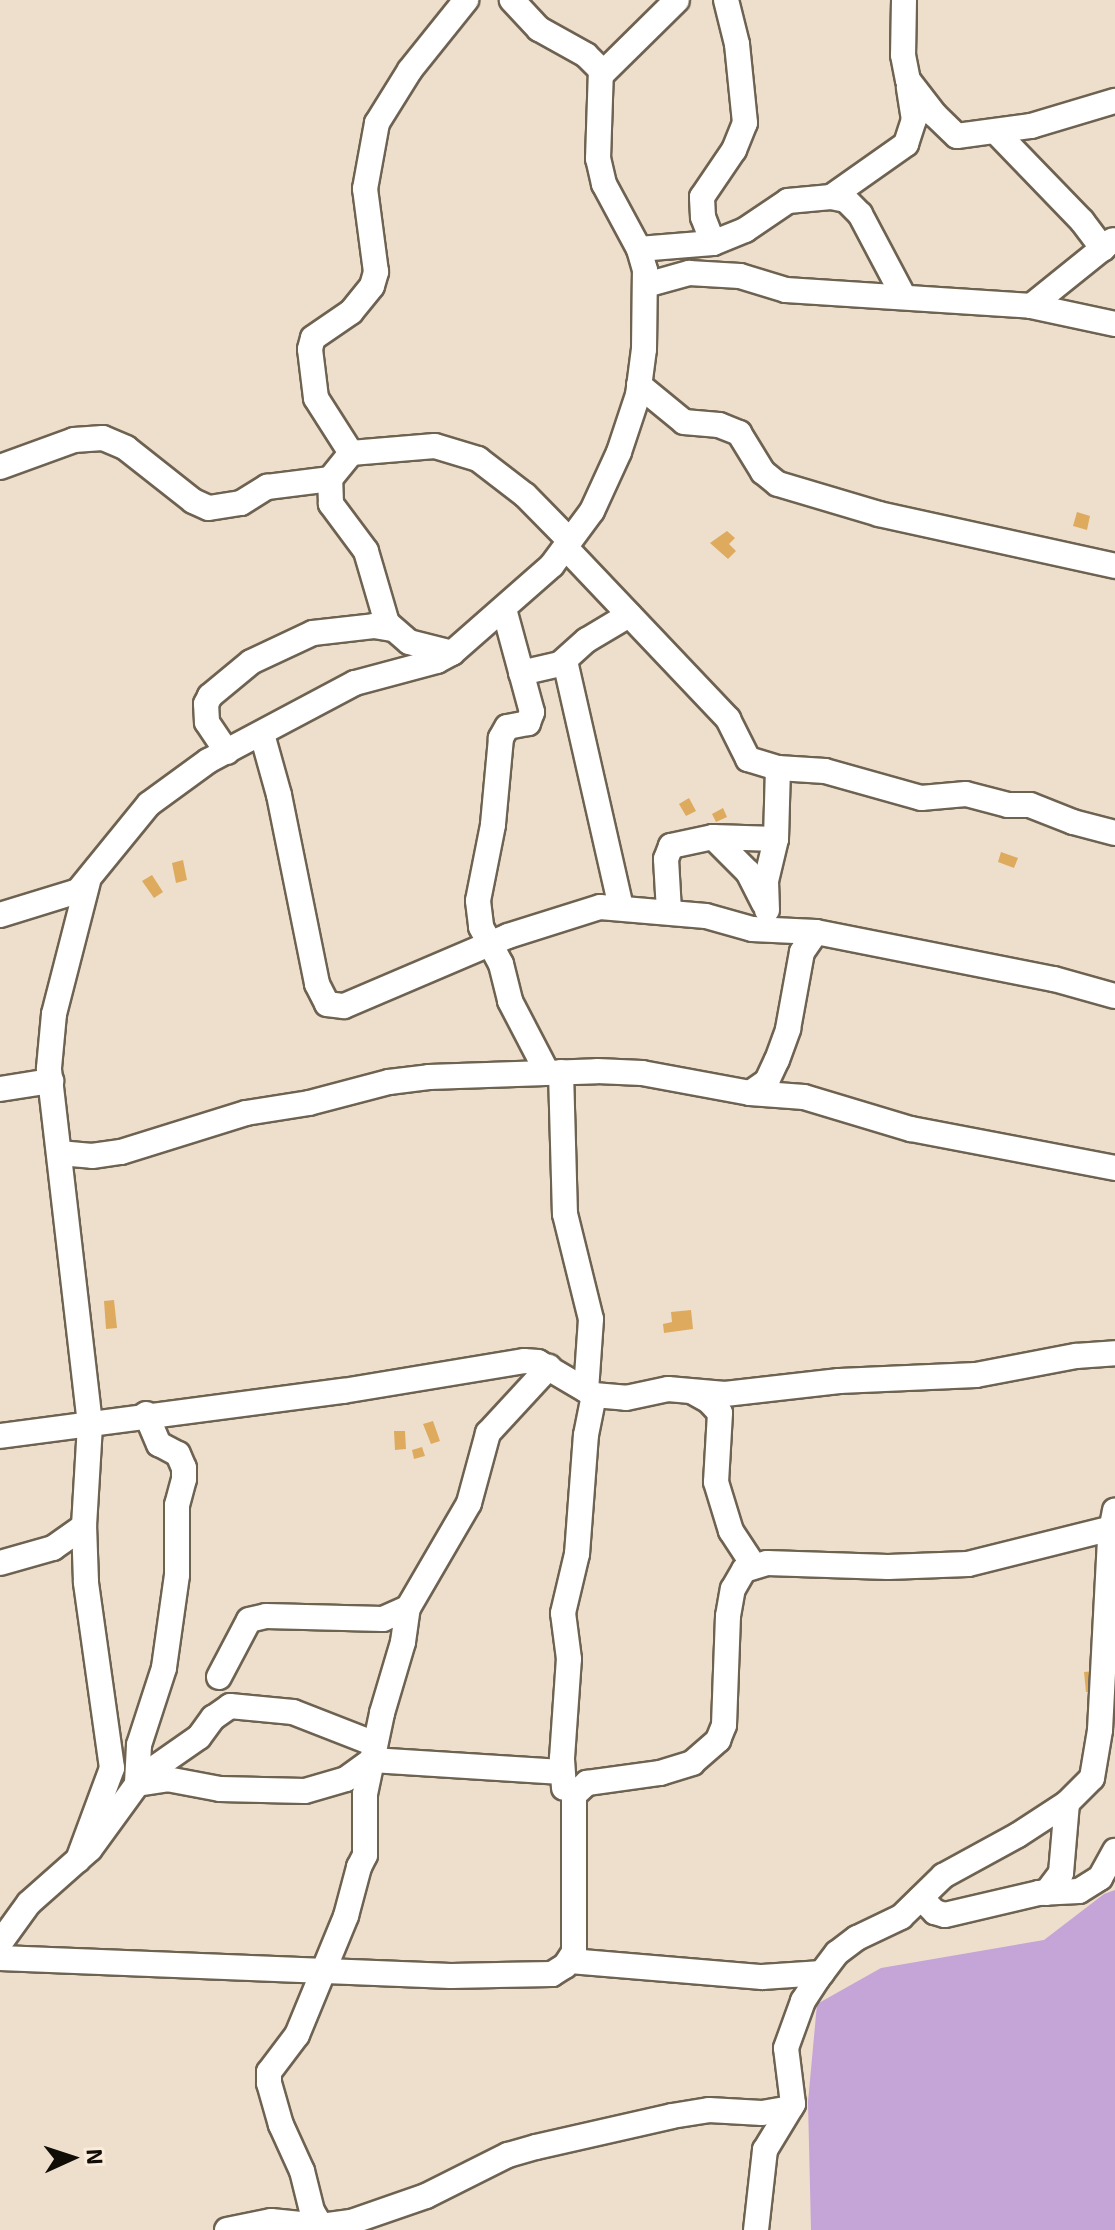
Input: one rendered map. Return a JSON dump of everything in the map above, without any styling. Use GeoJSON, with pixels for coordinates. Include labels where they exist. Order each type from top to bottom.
{"type":"FeatureCollection","features":[{"type":"Feature","properties":{"kind":"street"},"geometry":{"type":"LineString","coordinates":[[351,453],[316,398],[310,349],[313,338],[351,312],[376,277],[365,189],[377,123],[410,70],[466,0]]}},
{"type":"Feature","properties":{"kind":"street"},"geometry":{"type":"LineString","coordinates":[[512,0],[539,29],[586,55],[602,74]]}},
{"type":"Feature","properties":{"kind":"street"},"geometry":{"type":"LineString","coordinates":[[0,915],[70,895],[88,882],[155,798],[227,752],[355,683],[437,661],[452,653],[504,609],[568,544],[586,521],[619,452],[639,385],[646,285],[639,249],[604,184],[598,159],[602,74],[677,0]]}},
{"type":"Feature","properties":{"kind":"street"},"geometry":{"type":"LineString","coordinates":[[713,243],[703,217],[702,197],[734,150],[745,123],[737,44],[726,0]]}},
{"type":"Feature","properties":{"kind":"street"},"geometry":{"type":"LineString","coordinates":[[831,197],[897,153],[910,138],[914,120],[903,55],[904,0]]}},
{"type":"Feature","properties":{"kind":"street"},"geometry":{"type":"LineString","coordinates":[[908,80],[935,115],[957,136],[996,132],[1115,101]]}},
{"type":"Feature","properties":{"kind":"street"},"geometry":{"type":"LineString","coordinates":[[996,132],[1082,221],[1109,244],[1031,306]]}},
{"type":"Feature","properties":{"kind":"street"},"geometry":{"type":"LineString","coordinates":[[639,249],[713,243],[745,230],[788,201],[831,197],[846,200],[860,214],[904,297]]}},
{"type":"Feature","properties":{"kind":"street"},"geometry":{"type":"LineString","coordinates":[[646,285],[689,273],[740,276],[786,290],[1031,306],[1115,324]]}},
{"type":"Feature","properties":{"kind":"street"},"geometry":{"type":"LineString","coordinates":[[639,385],[684,422],[733,429],[763,472],[778,484],[879,514],[1115,566]]}},
{"type":"Feature","properties":{"kind":"street"},"geometry":{"type":"LineString","coordinates":[[0,467],[74,440],[103,438],[126,448],[193,501],[209,508],[241,503],[267,487],[330,479]]}},
{"type":"Feature","properties":{"kind":"street"},"geometry":{"type":"LineString","coordinates":[[452,653],[409,642],[392,629],[380,604],[366,551],[331,504],[330,479],[351,453],[435,446],[478,459],[525,495],[629,615],[728,719],[748,759],[778,768],[825,771],[921,798],[960,794],[1030,805],[1073,822],[1115,833]]}},
{"type":"Feature","properties":{"kind":"street"},"geometry":{"type":"LineString","coordinates":[[504,609],[532,712],[528,723],[507,727],[501,738],[493,825],[478,901],[481,927],[488,945],[501,964],[510,1001],[554,1072],[565,1214],[591,1319],[590,1392],[577,1554],[563,1613],[569,1659],[562,1772],[573,1833]]}},
{"type":"Feature","properties":{"kind":"street"},"geometry":{"type":"LineString","coordinates":[[521,673],[565,661],[587,640],[629,615]]}},
{"type":"Feature","properties":{"kind":"street"},"geometry":{"type":"LineString","coordinates":[[227,752],[207,722],[206,704],[210,696],[251,662],[313,633],[374,626],[392,629]]}},
{"type":"Feature","properties":{"kind":"street"},"geometry":{"type":"LineString","coordinates":[[565,661],[621,908]]}},
{"type":"Feature","properties":{"kind":"street"},"geometry":{"type":"LineString","coordinates":[[262,734],[279,795],[317,984],[327,1004],[344,1006],[488,945],[600,907],[669,911],[706,916],[732,926],[816,932],[1054,979],[1115,996]]}},
{"type":"Feature","properties":{"kind":"street"},"geometry":{"type":"LineString","coordinates":[[767,910],[766,881],[776,839],[778,768]]}},
{"type":"Feature","properties":{"kind":"street"},"geometry":{"type":"LineString","coordinates":[[669,911],[667,850],[675,844],[713,837],[776,839]]}},
{"type":"Feature","properties":{"kind":"street"},"geometry":{"type":"LineString","coordinates":[[713,837],[748,872],[767,910],[785,930]]}},
{"type":"Feature","properties":{"kind":"street"},"geometry":{"type":"LineString","coordinates":[[78,1860],[112,1768],[89,1612],[84,1526],[90,1424],[51,1081],[54,1014],[88,882]]}},
{"type":"Feature","properties":{"kind":"street"},"geometry":{"type":"LineString","coordinates":[[750,1093],[767,1081],[777,1060],[788,1029],[802,952],[816,932]]}},
{"type":"Feature","properties":{"kind":"street"},"geometry":{"type":"LineString","coordinates":[[59,1153],[92,1156],[121,1152],[246,1113],[309,1103],[389,1082],[429,1077],[554,1072],[642,1073],[750,1093],[804,1097],[911,1129],[1115,1168]]}},
{"type":"Feature","properties":{"kind":"street"},"geometry":{"type":"LineString","coordinates":[[0,1089],[51,1081]]}},
{"type":"Feature","properties":{"kind":"street"},"geometry":{"type":"LineString","coordinates":[[0,1436],[146,1414],[343,1391],[524,1361],[549,1367],[590,1392],[626,1398],[668,1389],[725,1394],[839,1381],[976,1375],[1076,1356],[1115,1353]]}},
{"type":"Feature","properties":{"kind":"street"},"geometry":{"type":"LineString","coordinates":[[321,2226],[312,2211],[302,2171],[281,2125],[269,2083],[271,2066],[297,2035],[324,1971],[365,1855],[365,1794],[403,1642],[408,1608],[469,1503],[488,1433],[549,1367]]}},
{"type":"Feature","properties":{"kind":"street"},"geometry":{"type":"LineString","coordinates":[[691,1391],[709,1401],[720,1413],[716,1482],[731,1531],[754,1566]]}},
{"type":"Feature","properties":{"kind":"street"},"geometry":{"type":"LineString","coordinates":[[137,1784],[139,1745],[164,1668],[177,1575],[177,1505],[184,1479],[184,1468],[178,1454],[159,1444],[146,1414]]}},
{"type":"Feature","properties":{"kind":"street"},"geometry":{"type":"LineString","coordinates":[[570,1961],[574,1944],[572,1806],[579,1788],[587,1783],[660,1773],[692,1763],[718,1740],[724,1725],[725,1651],[733,1589],[744,1570],[754,1566],[968,1564],[1113,1519],[1108,1629],[1094,1772],[1087,1785],[1067,1803],[943,1876],[901,1917],[857,1938],[837,1953],[822,1973],[803,2001],[786,2048],[793,2100],[765,2150],[756,2230]]}},
{"type":"Feature","properties":{"kind":"street"},"geometry":{"type":"LineString","coordinates":[[0,1563],[53,1548],[84,1526]]}},
{"type":"Feature","properties":{"kind":"street"},"geometry":{"type":"LineString","coordinates":[[219,1677],[249,1620],[266,1616],[383,1619],[408,1608]]}},
{"type":"Feature","properties":{"kind":"street"},"geometry":{"type":"LineString","coordinates":[[0,1943],[29,1903],[78,1860],[105,1831],[149,1770],[199,1737],[213,1718],[230,1706],[293,1712],[374,1752],[562,1772]]}},
{"type":"Feature","properties":{"kind":"street"},"geometry":{"type":"LineString","coordinates":[[137,1784],[167,1779],[220,1789],[305,1791],[346,1779],[374,1752]]}},
{"type":"Feature","properties":{"kind":"street"},"geometry":{"type":"LineString","coordinates":[[1046,1893],[1061,1873],[1067,1803]]}},
{"type":"Feature","properties":{"kind":"street"},"geometry":{"type":"LineString","coordinates":[[921,1898],[935,1912],[945,1915],[1046,1893],[1084,1889],[1100,1878],[1115,1851]]}},
{"type":"Feature","properties":{"kind":"street"},"geometry":{"type":"LineString","coordinates":[[0,1958],[526,1976],[552,1974],[570,1961],[762,1977],[822,1973]]}},
{"type":"Feature","properties":{"kind":"street"},"geometry":{"type":"LineString","coordinates":[[227,2230],[271,2221],[321,2226],[351,2222],[426,2196],[508,2155],[536,2147],[684,2114],[731,2110],[762,2113],[791,2108]]}},
{"type":"Feature","properties":{"kind":"shaded area"},"geometry":{"type":"Polygon","coordinates":[[[1115,1890],[1115,2230],[811,2230],[808,2102],[817,2004],[881,1968],[1044,1940],[1104,1894],[1115,1890]]]}},
{"type":"Feature","properties":{"kind":"building"},"geometry":{"type":"Polygon","coordinates":[[[1077,512],[1090,516],[1087,530],[1073,526],[1077,512]]]}},
{"type":"Feature","properties":{"kind":"building"},"geometry":{"type":"Polygon","coordinates":[[[727,531],[735,538],[729,544],[736,551],[728,559],[710,543],[727,531]]]}},
{"type":"Feature","properties":{"kind":"building"},"geometry":{"type":"Polygon","coordinates":[[[689,798],[696,811],[686,816],[679,804],[689,798]]]}},
{"type":"Feature","properties":{"kind":"building"},"geometry":{"type":"Polygon","coordinates":[[[723,808],[727,817],[716,822],[712,814],[723,808]]]}},
{"type":"Feature","properties":{"kind":"building"},"geometry":{"type":"Polygon","coordinates":[[[1001,852],[1018,858],[1014,868],[998,862],[1001,852]]]}},
{"type":"Feature","properties":{"kind":"building"},"geometry":{"type":"Polygon","coordinates":[[[183,860],[187,880],[176,883],[172,863],[183,860]]]}},
{"type":"Feature","properties":{"kind":"building"},"geometry":{"type":"Polygon","coordinates":[[[152,875],[163,892],[154,898],[142,881],[152,875]]]}},
{"type":"Feature","properties":{"kind":"building"},"geometry":{"type":"Polygon","coordinates":[[[114,1300],[117,1328],[106,1329],[104,1301],[114,1300]]]}},
{"type":"Feature","properties":{"kind":"building"},"geometry":{"type":"Polygon","coordinates":[[[691,1310],[693,1329],[664,1333],[663,1324],[672,1322],[671,1312],[691,1310]]]}},
{"type":"Feature","properties":{"kind":"building"},"geometry":{"type":"Polygon","coordinates":[[[433,1421],[440,1441],[431,1444],[423,1424],[433,1421]]]}},
{"type":"Feature","properties":{"kind":"building"},"geometry":{"type":"Polygon","coordinates":[[[394,1431],[405,1431],[406,1449],[395,1450],[394,1431]]]}},
{"type":"Feature","properties":{"kind":"building"},"geometry":{"type":"Polygon","coordinates":[[[422,1447],[425,1456],[414,1459],[412,1450],[422,1447]]]}},
{"type":"Feature","properties":{"kind":"building"},"geometry":{"type":"Polygon","coordinates":[[[1095,1671],[1097,1691],[1086,1692],[1084,1672],[1095,1671]]]}}]}
